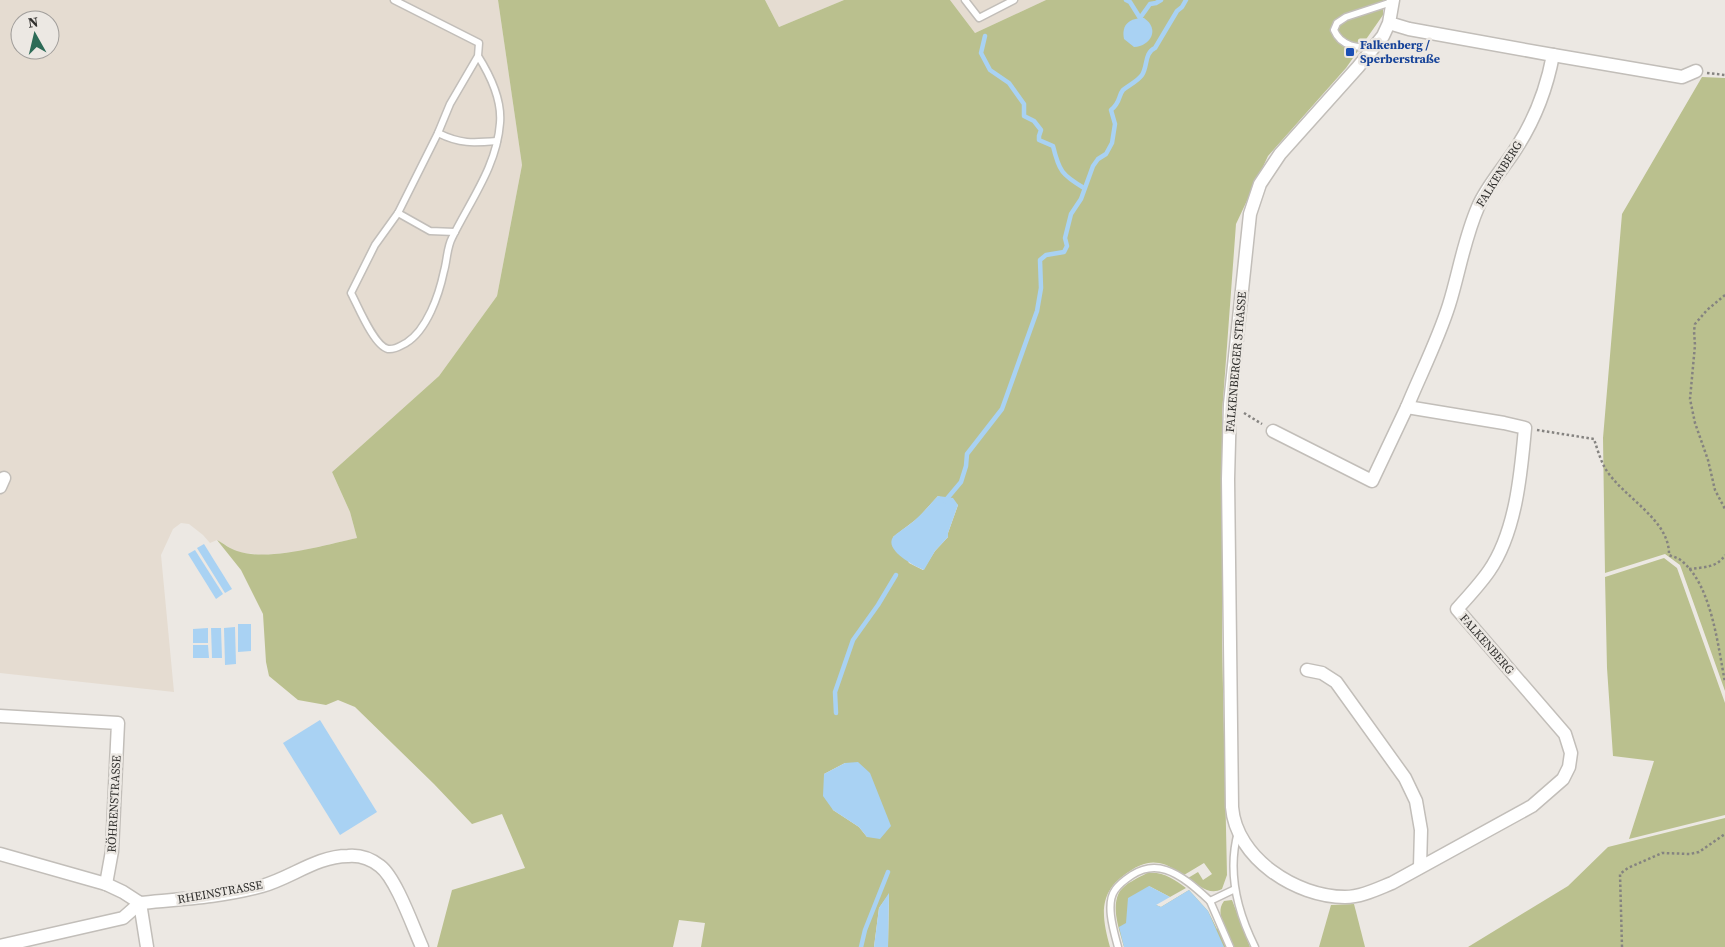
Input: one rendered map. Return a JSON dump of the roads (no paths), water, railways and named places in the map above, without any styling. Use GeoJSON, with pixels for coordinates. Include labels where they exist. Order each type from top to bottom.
{"type":"FeatureCollection","features":[{"type":"Feature","properties":{"kind":"street","name":"FALKENBERGER STRASSE"},"geometry":{"type":"LineString","coordinates":[[1238,831],[1233,820],[1231,790],[1228,479],[1230,404],[1250,214],[1260,184],[1280,154],[1376,46],[1389,23],[1393,1]]}},
{"type":"Feature","properties":{"kind":"street"},"geometry":{"type":"LineString","coordinates":[[1389,23],[1409,29],[1682,77],[1696,71]]}},
{"type":"Feature","properties":{"kind":"street","name":"FALKENBERG"},"geometry":{"type":"LineString","coordinates":[[1273,431],[1372,481],[1439,334],[1450,304],[1467,236],[1479,205],[1530,123],[1550,74],[1553,55]]}},
{"type":"Feature","properties":{"kind":"street","name":"FALKENBERG"},"geometry":{"type":"LineString","coordinates":[[1238,831],[1255,856],[1273,873],[1299,886],[1329,895],[1346,897],[1368,892],[1392,883],[1532,806],[1563,779],[1569,767],[1571,753],[1565,734],[1457,609],[1490,570],[1508,532],[1515,501],[1525,428],[1406,407]]}},
{"type":"Feature","properties":{"kind":"street"},"geometry":{"type":"LineString","coordinates":[[1307,670],[1322,673],[1336,682],[1405,778],[1416,802],[1421,830],[1420,868]]}},
{"type":"Feature","properties":{"kind":"street","name":"RÖHRENSTRASSE"},"geometry":{"type":"LineString","coordinates":[[0,716],[118,722],[112,851],[106,884]]}},
{"type":"Feature","properties":{"kind":"street"},"geometry":{"type":"LineString","coordinates":[[0,854],[106,884],[140,903]]}},
{"type":"Feature","properties":{"kind":"street","name":"RHEINSTRASSE"},"geometry":{"type":"LineString","coordinates":[[140,903],[246,890],[264,886],[330,858],[365,857],[381,866],[390,877],[422,947]]}},
{"type":"Feature","properties":{"kind":"street"},"geometry":{"type":"LineString","coordinates":[[0,946],[123,918],[140,903]]}},
{"type":"Feature","properties":{"kind":"street"},"geometry":{"type":"LineString","coordinates":[[140,903],[142,926],[147,947]]}},
{"type":"Feature","properties":{"kind":"lane"},"geometry":{"type":"LineString","coordinates":[[394,0],[479,43],[478,56],[450,104],[438,133],[398,213],[376,246],[351,293],[374,337],[382,346],[389,349],[396,349],[408,342],[426,321],[444,273],[451,240],[492,161],[497,141],[500,112],[488,71],[478,56]]}},
{"type":"Feature","properties":{"kind":"lane"},"geometry":{"type":"LineString","coordinates":[[965,0],[979,18],[1014,0]]}},
{"type":"Feature","properties":{"kind":"lane"},"geometry":{"type":"LineString","coordinates":[[1376,46],[1360,48],[1347,45],[1337,37],[1334,30],[1337,23],[1346,18],[1393,1]]}},
{"type":"Feature","properties":{"kind":"lane"},"geometry":{"type":"LineString","coordinates":[[438,133],[452,140],[471,144],[497,141]]}},
{"type":"Feature","properties":{"kind":"lane"},"geometry":{"type":"LineString","coordinates":[[398,213],[430,231],[455,232]]}},
{"type":"Feature","properties":{"kind":"lane"},"geometry":{"type":"LineString","coordinates":[[1238,831],[1234,848],[1235,889],[1243,920],[1255,947]]}},
{"type":"Feature","properties":{"kind":"lane"},"geometry":{"type":"LineString","coordinates":[[1118,947],[1111,922],[1111,901],[1114,891],[1124,880],[1137,872],[1149,868],[1167,870],[1178,876],[1210,901],[1230,947]]}},
{"type":"Feature","properties":{"kind":"lane"},"geometry":{"type":"LineString","coordinates":[[1210,901],[1235,889]]}},
{"type":"Feature","properties":{"kind":"water"},"geometry":{"type":"Polygon","coordinates":[[[1144,18],[1152,27],[1151,36],[1145,44],[1134,47],[1124,39],[1125,26],[1135,19],[1144,18]]]}},
{"type":"Feature","properties":{"kind":"water"},"geometry":{"type":"Polygon","coordinates":[[[938,496],[953,498],[958,505],[948,537],[935,551],[924,570],[901,556],[892,546],[891,541],[894,536],[914,521],[938,496]]]}},
{"type":"Feature","properties":{"kind":"water"},"geometry":{"type":"Polygon","coordinates":[[[204,544],[232,589],[225,593],[197,548],[204,544]]]}},
{"type":"Feature","properties":{"kind":"water"},"geometry":{"type":"Polygon","coordinates":[[[195,550],[223,594],[216,599],[188,554],[195,550]]]}},
{"type":"Feature","properties":{"kind":"water"},"geometry":{"type":"Polygon","coordinates":[[[238,624],[251,624],[251,651],[238,652],[238,624]]]}},
{"type":"Feature","properties":{"kind":"water"},"geometry":{"type":"Polygon","coordinates":[[[235,627],[236,664],[225,665],[224,628],[235,627]]]}},
{"type":"Feature","properties":{"kind":"water"},"geometry":{"type":"Polygon","coordinates":[[[208,628],[208,643],[193,643],[193,629],[208,628]]]}},
{"type":"Feature","properties":{"kind":"water"},"geometry":{"type":"Polygon","coordinates":[[[211,628],[221,628],[222,658],[212,658],[211,628]]]}},
{"type":"Feature","properties":{"kind":"water"},"geometry":{"type":"Polygon","coordinates":[[[193,645],[208,645],[209,658],[193,658],[193,645]]]}},
{"type":"Feature","properties":{"kind":"water"},"geometry":{"type":"Polygon","coordinates":[[[320,720],[377,812],[340,835],[283,743],[320,720]]]}},
{"type":"Feature","properties":{"kind":"water"},"geometry":{"type":"Polygon","coordinates":[[[858,762],[870,773],[891,826],[880,839],[867,837],[859,827],[833,810],[823,796],[824,774],[845,763],[858,762]]]}},
{"type":"Feature","properties":{"kind":"water"},"geometry":{"type":"Polygon","coordinates":[[[1149,886],[1170,897],[1156,905],[1161,907],[1189,890],[1208,911],[1224,947],[1124,947],[1119,927],[1126,923],[1128,898],[1149,886]]]}},
{"type":"Feature","properties":{"kind":"water"},"geometry":{"type":"Polygon","coordinates":[[[889,893],[888,947],[874,947],[879,908],[889,893]]]}},
{"type":"Feature","properties":{"kind":"waterway"},"geometry":{"type":"LineString","coordinates":[[1126,0],[1130,2],[1140,18],[1150,4],[1161,0]]}},
{"type":"Feature","properties":{"kind":"waterway"},"geometry":{"type":"LineString","coordinates":[[945,501],[961,482],[966,466],[967,454],[1002,409],[1037,311],[1041,288],[1040,260],[1046,255],[1064,252],[1067,246],[1065,238],[1071,214],[1081,199],[1093,166],[1098,159],[1106,154],[1112,143],[1115,124],[1111,110],[1121,92],[1142,75],[1149,53],[1155,48],[1177,11],[1186,0]]}},
{"type":"Feature","properties":{"kind":"waterway"},"geometry":{"type":"LineString","coordinates":[[985,36],[981,53],[990,70],[1009,83],[1024,104],[1024,116],[1034,121],[1041,130],[1039,140],[1053,146],[1057,161],[1063,172],[1084,188]]}},
{"type":"Feature","properties":{"kind":"waterway"},"geometry":{"type":"LineString","coordinates":[[836,713],[835,692],[853,640],[878,605],[896,575]]}},
{"type":"Feature","properties":{"kind":"waterway"},"geometry":{"type":"LineString","coordinates":[[861,947],[865,930],[888,872]]}},
{"type":"Feature","properties":{"kind":"place","name":"Falkenberg / Sperberstraße"},"geometry":{"type":"Point","coordinates":[1350,52]}}]}
